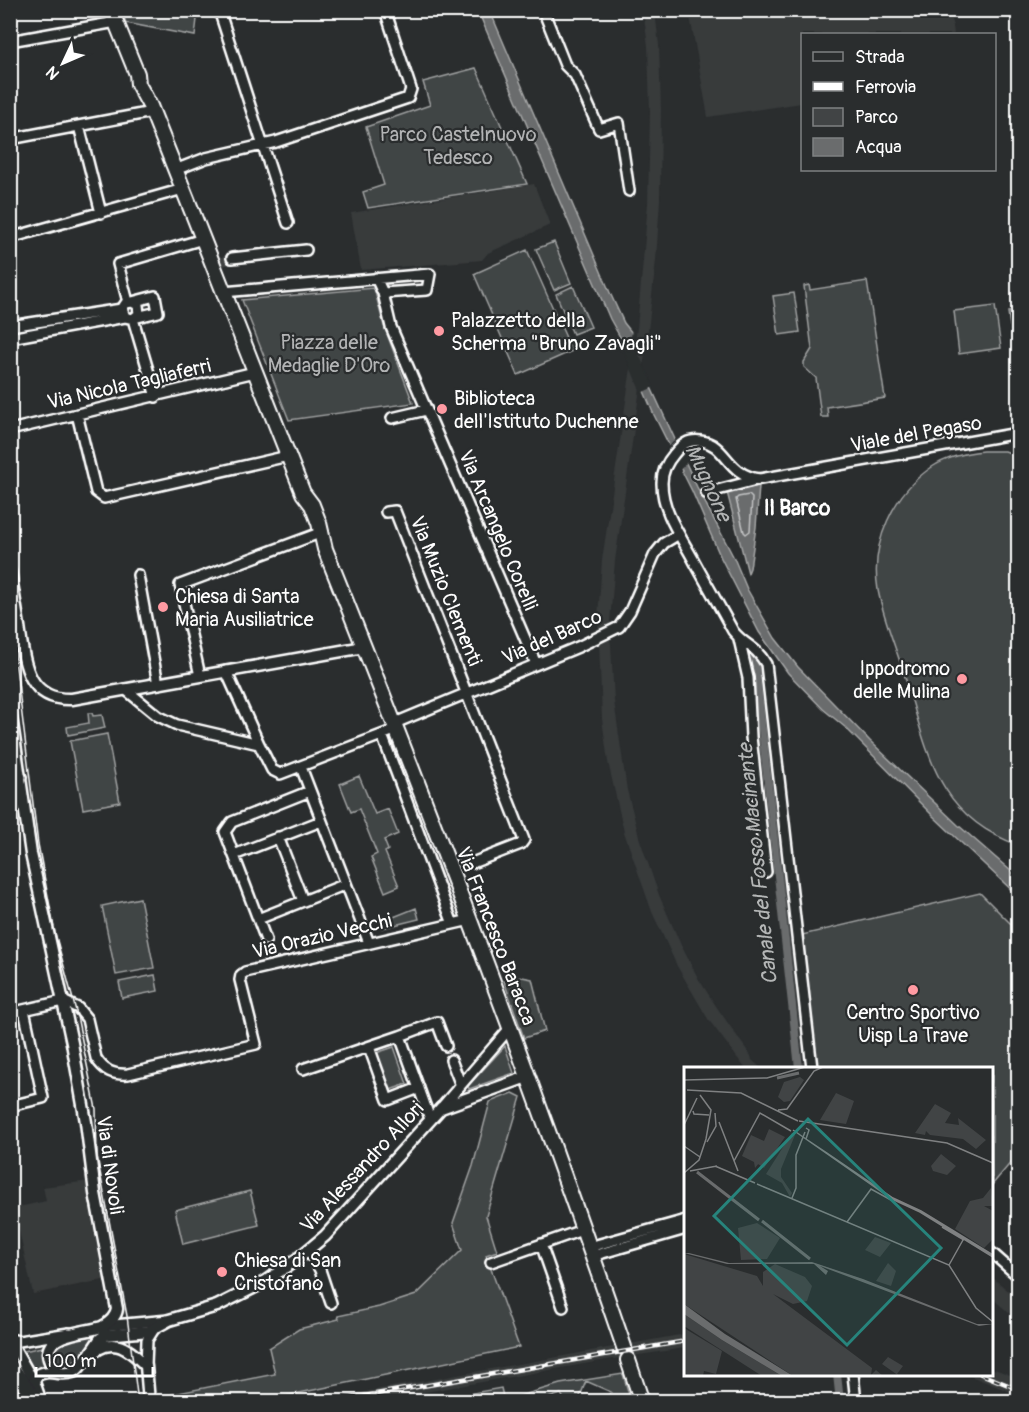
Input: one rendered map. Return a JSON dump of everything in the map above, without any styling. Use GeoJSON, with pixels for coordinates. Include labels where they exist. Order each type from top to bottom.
{"type":"FeatureCollection","features":[{"type":"Feature","properties":{"kind":"main road","name":"Via Francesco Baracca"},"geometry":{"type":"LineString","coordinates":[[114,16],[137,74],[138,84],[151,109],[203,239],[217,264],[223,292],[303,493],[312,505],[321,526],[320,538],[396,726],[470,920],[642,1401]]}},
{"type":"Feature","properties":{"kind":"main road"},"geometry":{"type":"LineString","coordinates":[[10,1366],[39,1401]]}},
{"type":"Feature","properties":{"kind":"main road"},"geometry":{"type":"LineString","coordinates":[[10,1379],[27,1401]]}},
{"type":"Feature","properties":{"kind":"street"},"geometry":{"type":"LineString","coordinates":[[219,10],[288,223]]}},
{"type":"Feature","properties":{"kind":"street"},"geometry":{"type":"LineString","coordinates":[[176,170],[206,158],[262,146],[409,97],[410,85],[385,10]]}},
{"type":"Feature","properties":{"kind":"street"},"geometry":{"type":"LineString","coordinates":[[543,10],[565,65],[575,75],[599,129],[619,123],[629,191]]}},
{"type":"Feature","properties":{"kind":"street"},"geometry":{"type":"LineString","coordinates":[[10,41],[114,16]]}},
{"type":"Feature","properties":{"kind":"street"},"geometry":{"type":"LineString","coordinates":[[10,139],[151,109]]}},
{"type":"Feature","properties":{"kind":"street"},"geometry":{"type":"LineString","coordinates":[[79,126],[101,213]]}},
{"type":"Feature","properties":{"kind":"street"},"geometry":{"type":"LineString","coordinates":[[10,238],[183,189]]}},
{"type":"Feature","properties":{"kind":"street"},"geometry":{"type":"LineString","coordinates":[[156,397],[118,264],[203,239]]}},
{"type":"Feature","properties":{"kind":"street"},"geometry":{"type":"LineString","coordinates":[[232,258],[306,250]]}},
{"type":"Feature","properties":{"kind":"street"},"geometry":{"type":"LineString","coordinates":[[223,292],[430,274],[427,290],[383,293]]}},
{"type":"Feature","properties":{"kind":"street","name":"Via Arcangelo Corelli"},"geometry":{"type":"LineString","coordinates":[[376,278],[383,293],[391,327],[536,664]]}},
{"type":"Feature","properties":{"kind":"street"},"geometry":{"type":"LineString","coordinates":[[10,326],[130,311]]}},
{"type":"Feature","properties":{"kind":"street"},"geometry":{"type":"LineString","coordinates":[[10,338],[130,311]]}},
{"type":"Feature","properties":{"kind":"street","name":"Via Nicola Tagliaferri"},"geometry":{"type":"LineString","coordinates":[[10,430],[255,372]]}},
{"type":"Feature","properties":{"kind":"street"},"geometry":{"type":"LineString","coordinates":[[392,418],[426,410]]}},
{"type":"Feature","properties":{"kind":"street"},"geometry":{"type":"LineString","coordinates":[[77,414],[96,492],[101,498],[288,456]]}},
{"type":"Feature","properties":{"kind":"street","name":"Viale del Pegaso"},"geometry":{"type":"LineString","coordinates":[[759,480],[1018,433]]}},
{"type":"Feature","properties":{"kind":"street"},"geometry":{"type":"LineString","coordinates":[[759,480],[736,471],[716,447],[705,441],[692,441],[683,444],[666,466],[662,478],[663,496],[679,534],[748,644],[766,664],[812,1067]]}},
{"type":"Feature","properties":{"kind":"street"},"geometry":{"type":"LineString","coordinates":[[706,493],[759,480]]}},
{"type":"Feature","properties":{"kind":"street","name":"Via Muzio Clementi"},"geometry":{"type":"LineString","coordinates":[[386,512],[395,511],[467,692]]}},
{"type":"Feature","properties":{"kind":"street","name":"Via del Barco"},"geometry":{"type":"LineString","coordinates":[[259,744],[270,768],[276,773],[283,774],[382,735],[467,692],[578,647],[619,627],[630,611],[655,554],[664,543],[679,534]]}},
{"type":"Feature","properties":{"kind":"street"},"geometry":{"type":"LineString","coordinates":[[200,676],[180,585],[320,538]]}},
{"type":"Feature","properties":{"kind":"street"},"geometry":{"type":"LineString","coordinates":[[10,571],[24,662],[31,678],[44,693],[51,697],[65,699],[364,647]]}},
{"type":"Feature","properties":{"kind":"street"},"geometry":{"type":"LineString","coordinates":[[138,575],[158,684]]}},
{"type":"Feature","properties":{"kind":"street"},"geometry":{"type":"LineString","coordinates":[[748,644],[751,738],[766,873]]}},
{"type":"Feature","properties":{"kind":"street"},"geometry":{"type":"LineString","coordinates":[[226,671],[259,744]]}},
{"type":"Feature","properties":{"kind":"street"},"geometry":{"type":"LineString","coordinates":[[126,689],[158,716],[177,725],[259,744]]}},
{"type":"Feature","properties":{"kind":"street"},"geometry":{"type":"LineString","coordinates":[[464,855],[466,861],[472,863],[521,844],[524,840],[467,692]]}},
{"type":"Feature","properties":{"kind":"street","name":"Via di Novoli"},"geometry":{"type":"LineString","coordinates":[[10,709],[16,778],[86,1122],[95,1193],[116,1308],[113,1319],[102,1327]]}},
{"type":"Feature","properties":{"kind":"street","name":"Via Francesco Baracca"},"geometry":{"type":"LineString","coordinates":[[382,735],[453,924]]}},
{"type":"Feature","properties":{"kind":"street"},"geometry":{"type":"LineString","coordinates":[[301,767],[369,944]]}},
{"type":"Feature","properties":{"kind":"street"},"geometry":{"type":"LineString","coordinates":[[266,940],[225,832],[232,822],[310,791]]}},
{"type":"Feature","properties":{"kind":"street"},"geometry":{"type":"LineString","coordinates":[[234,855],[321,820]]}},
{"type":"Feature","properties":{"kind":"street"},"geometry":{"type":"LineString","coordinates":[[278,837],[303,901]]}},
{"type":"Feature","properties":{"kind":"street"},"geometry":{"type":"LineString","coordinates":[[258,919],[346,884]]}},
{"type":"Feature","properties":{"kind":"street","name":"Via Orazio Vecchi"},"geometry":{"type":"LineString","coordinates":[[63,1001],[78,1008],[86,1017],[97,1060],[109,1072],[124,1074],[256,1044],[240,980],[241,975],[245,972],[470,920]]}},
{"type":"Feature","properties":{"kind":"street"},"geometry":{"type":"LineString","coordinates":[[10,1013],[63,1001]]}},
{"type":"Feature","properties":{"kind":"street"},"geometry":{"type":"LineString","coordinates":[[10,1107],[43,1098],[24,1010]]}},
{"type":"Feature","properties":{"kind":"street"},"geometry":{"type":"LineString","coordinates":[[303,1069],[437,1022],[446,1046]]}},
{"type":"Feature","properties":{"kind":"street","name":"Via Alessandro Allori"},"geometry":{"type":"LineString","coordinates":[[10,1340],[19,1341],[102,1327],[169,1320],[216,1306],[245,1293],[309,1250],[351,1208],[510,1028]]}},
{"type":"Feature","properties":{"kind":"street"},"geometry":{"type":"LineString","coordinates":[[400,1036],[430,1119]]}},
{"type":"Feature","properties":{"kind":"street"},"geometry":{"type":"LineString","coordinates":[[369,1047],[388,1100],[419,1088]]}},
{"type":"Feature","properties":{"kind":"street"},"geometry":{"type":"LineString","coordinates":[[451,1060],[460,1083]]}},
{"type":"Feature","properties":{"kind":"street","name":"Via Alessandro Allori"},"geometry":{"type":"LineString","coordinates":[[441,1108],[528,1077]]}},
{"type":"Feature","properties":{"kind":"street"},"geometry":{"type":"LineString","coordinates":[[590,1252],[684,1225]]}},
{"type":"Feature","properties":{"kind":"street"},"geometry":{"type":"LineString","coordinates":[[491,1262],[582,1230]]}},
{"type":"Feature","properties":{"kind":"street"},"geometry":{"type":"LineString","coordinates":[[541,1244],[564,1307]]}},
{"type":"Feature","properties":{"kind":"street","name":"Via Alessandro Allori"},"geometry":{"type":"LineString","coordinates":[[309,1250],[320,1270],[331,1303]]}},
{"type":"Feature","properties":{"kind":"street"},"geometry":{"type":"LineString","coordinates":[[993,1254],[1018,1276]]}},
{"type":"Feature","properties":{"kind":"street","name":"Via Alessandro Allori"},"geometry":{"type":"LineString","coordinates":[[88,1357],[98,1341],[106,1335],[143,1333],[169,1320]]}},
{"type":"Feature","properties":{"kind":"street"},"geometry":{"type":"LineString","coordinates":[[149,1401],[146,1366],[147,1340],[154,1329]]}},
{"type":"Feature","properties":{"kind":"street","name":"Via Alessandro Allori"},"geometry":{"type":"LineString","coordinates":[[60,1372],[51,1363],[48,1350],[54,1342],[75,1332]]}},
{"type":"Feature","properties":{"kind":"street"},"geometry":{"type":"LineString","coordinates":[[10,1340],[35,1384]]}},
{"type":"Feature","properties":{"kind":"street"},"geometry":{"type":"LineString","coordinates":[[39,1401],[34,1378],[41,1372],[76,1371],[88,1357],[105,1345],[117,1345],[133,1353],[146,1366]]}},
{"type":"Feature","properties":{"kind":"street"},"geometry":{"type":"LineString","coordinates":[[853,1376],[856,1401]]}},
{"type":"Feature","properties":{"kind":"shaded area"},"geometry":{"type":"Polygon","coordinates":[[[643,11],[655,11],[659,45],[661,110],[660,200],[647,340],[615,561],[609,635],[614,701],[627,790],[640,840],[659,895],[698,978],[752,1060],[760,1067],[744,1067],[708,1019],[677,966],[652,912],[624,832],[608,762],[602,719],[598,617],[602,560],[637,328],[648,203],[650,112],[648,46],[643,11]]]}},
{"type":"Feature","properties":{"kind":"shaded area"},"geometry":{"type":"Polygon","coordinates":[[[689,11],[951,11],[954,33],[801,33],[801,103],[708,117],[689,11]]]}},
{"type":"Feature","properties":{"kind":"shaded area"},"geometry":{"type":"Polygon","coordinates":[[[534,184],[550,225],[488,253],[482,260],[361,270],[351,213],[534,184]]]}},
{"type":"Feature","properties":{"kind":"shaded area"},"geometry":{"type":"Polygon","coordinates":[[[89,1181],[106,1275],[103,1280],[33,1294],[14,1208],[46,1201],[43,1187],[89,1181]]]}},
{"type":"Feature","properties":{"kind":"shaded area"},"geometry":{"type":"Polygon","coordinates":[[[993,1278],[1018,1299],[1018,1321],[993,1299],[993,1278]]]}},
{"type":"Feature","properties":{"kind":"shaded area"},"geometry":{"type":"Polygon","coordinates":[[[684,1334],[684,1348],[375,1401],[308,1402],[684,1334]]]}},
{"type":"Feature","properties":{"kind":"shaded area"},"geometry":{"type":"Polygon","coordinates":[[[993,1368],[1018,1378],[1018,1395],[970,1376],[993,1376],[993,1368]]]}},
{"type":"Feature","properties":{"kind":"green space"},"geometry":{"type":"Polygon","coordinates":[[[122,11],[193,11],[197,19],[195,36],[126,23],[122,11]]]}},
{"type":"Feature","properties":{"kind":"green space","name":"Parco Castelnuovo Tedesco"},"geometry":{"type":"Polygon","coordinates":[[[476,68],[527,184],[368,208],[363,192],[384,185],[366,127],[430,105],[423,82],[476,68]]]}},
{"type":"Feature","properties":{"kind":"green space"},"geometry":{"type":"Polygon","coordinates":[[[554,242],[571,283],[554,290],[536,249],[554,242]]]}},
{"type":"Feature","properties":{"kind":"green space"},"geometry":{"type":"Polygon","coordinates":[[[527,250],[572,351],[518,375],[474,274],[527,250]]]}},
{"type":"Feature","properties":{"kind":"green space"},"geometry":{"type":"Polygon","coordinates":[[[867,281],[885,398],[827,407],[828,417],[821,417],[816,378],[804,367],[804,362],[812,349],[804,286],[809,285],[810,290],[867,281]]]}},
{"type":"Feature","properties":{"kind":"green space"},"geometry":{"type":"Polygon","coordinates":[[[573,286],[591,327],[573,334],[556,294],[573,286]]]}},
{"type":"Feature","properties":{"kind":"green space","name":"Piazza delle Medaglie D'Oro"},"geometry":{"type":"Polygon","coordinates":[[[374,288],[384,326],[413,403],[289,420],[242,300],[374,288]]]}},
{"type":"Feature","properties":{"kind":"green space"},"geometry":{"type":"Polygon","coordinates":[[[794,293],[800,332],[779,335],[773,296],[794,293]]]}},
{"type":"Feature","properties":{"kind":"green space"},"geometry":{"type":"Polygon","coordinates":[[[995,306],[1001,348],[959,354],[954,311],[995,306]]]}},
{"type":"Feature","properties":{"kind":"green space","name":"Ippodromo delle Mulina"},"geometry":{"type":"Polygon","coordinates":[[[983,451],[1005,451],[1018,456],[1018,845],[991,833],[969,817],[952,799],[939,778],[929,755],[887,623],[880,600],[876,573],[881,538],[887,521],[906,491],[932,467],[956,456],[983,451]]]}},
{"type":"Feature","properties":{"kind":"green space"},"geometry":{"type":"Polygon","coordinates":[[[88,713],[92,713],[93,716],[102,715],[105,728],[68,735],[67,727],[89,723],[88,713]]]}},
{"type":"Feature","properties":{"kind":"green space"},"geometry":{"type":"Polygon","coordinates":[[[107,734],[120,802],[83,809],[70,741],[107,734]]]}},
{"type":"Feature","properties":{"kind":"green space"},"geometry":{"type":"Polygon","coordinates":[[[359,776],[375,814],[388,809],[398,834],[384,840],[388,850],[385,852],[399,886],[385,892],[371,857],[377,854],[359,809],[351,812],[340,784],[359,776]]]}},
{"type":"Feature","properties":{"kind":"green space","name":"Centro Sportivo Uisp La Trave"},"geometry":{"type":"Polygon","coordinates":[[[980,893],[1018,931],[1018,1154],[993,1184],[993,1067],[817,1067],[802,935],[980,893]]]}},
{"type":"Feature","properties":{"kind":"green space"},"geometry":{"type":"Polygon","coordinates":[[[140,898],[154,968],[116,975],[102,906],[140,898]]]}},
{"type":"Feature","properties":{"kind":"green space"},"geometry":{"type":"Polygon","coordinates":[[[416,908],[419,919],[382,928],[381,922],[416,908]]]}},
{"type":"Feature","properties":{"kind":"green space"},"geometry":{"type":"Polygon","coordinates":[[[155,975],[158,991],[122,998],[119,982],[155,975]]]}},
{"type":"Feature","properties":{"kind":"green space"},"geometry":{"type":"Polygon","coordinates":[[[522,977],[532,979],[545,1031],[524,1038],[504,981],[522,977]]]}},
{"type":"Feature","properties":{"kind":"green space"},"geometry":{"type":"Polygon","coordinates":[[[505,1046],[514,1073],[469,1089],[468,1086],[505,1046]]]}},
{"type":"Feature","properties":{"kind":"green space"},"geometry":{"type":"Polygon","coordinates":[[[394,1047],[407,1084],[390,1090],[376,1053],[394,1047]]]}},
{"type":"Feature","properties":{"kind":"green space"},"geometry":{"type":"Polygon","coordinates":[[[513,1093],[521,1097],[486,1216],[497,1251],[486,1255],[519,1347],[261,1401],[154,1402],[153,1398],[275,1374],[269,1348],[299,1329],[416,1295],[462,1250],[453,1223],[473,1166],[490,1102],[513,1093]]]}},
{"type":"Feature","properties":{"kind":"green space"},"geometry":{"type":"Polygon","coordinates":[[[250,1191],[259,1225],[183,1244],[175,1210],[250,1191]]]}},
{"type":"Feature","properties":{"kind":"green space"},"geometry":{"type":"Polygon","coordinates":[[[98,1333],[100,1335],[69,1366],[57,1365],[52,1357],[54,1345],[98,1333]]]}},
{"type":"Feature","properties":{"kind":"green space"},"geometry":{"type":"Polygon","coordinates":[[[46,1346],[48,1366],[42,1366],[33,1371],[24,1351],[46,1346]]]}},
{"type":"Feature","properties":{"kind":"green space"},"geometry":{"type":"Polygon","coordinates":[[[623,1374],[630,1398],[624,1401],[604,1401],[611,1392],[586,1381],[579,1399],[585,1401],[565,1401],[561,1394],[539,1401],[522,1401],[520,1396],[560,1384],[623,1374]]]}},
{"type":"Feature","properties":{"kind":"green space"},"geometry":{"type":"Polygon","coordinates":[[[501,1388],[504,1401],[428,1401],[501,1388]]]}},
{"type":"Feature","properties":{"kind":"water"},"geometry":{"type":"Polygon","coordinates":[[[478,11],[490,11],[611,295],[624,323],[632,333],[631,344],[697,487],[734,558],[747,589],[775,638],[798,667],[870,741],[958,825],[1012,872],[1018,880],[1018,896],[933,816],[846,728],[823,709],[788,673],[759,632],[721,558],[692,491],[654,415],[625,346],[610,319],[478,11]]]}},
{"type":"Feature","properties":{"kind":"water"},"geometry":{"type":"Polygon","coordinates":[[[1018,311],[1018,325],[1010,326],[1008,312],[1018,311]]]}},
{"type":"Feature","properties":{"kind":"water"},"geometry":{"type":"Polygon","coordinates":[[[759,486],[756,527],[748,573],[727,492],[759,486]]]}},
{"type":"Feature","properties":{"kind":"pier"},"geometry":{"type":"Polygon","coordinates":[[[632,328],[635,333],[634,344],[654,387],[641,393],[622,347],[630,344],[632,328]]]}},
{"type":"Feature","properties":{"kind":"pier"},"geometry":{"type":"Polygon","coordinates":[[[678,436],[688,461],[678,472],[666,450],[678,436]]]}},
{"type":"Feature","properties":{"kind":"waterway","name":"Canale del Fosso Macinante"},"geometry":{"type":"LineString","coordinates":[[754,656],[799,1067]]}},
{"type":"Feature","properties":{"kind":"waterway","name":"Canale del Fosso Macinante"},"geometry":{"type":"LineString","coordinates":[[837,1376],[840,1402]]}},
{"type":"Feature","properties":{"kind":"tunnel"},"geometry":{"type":"LineString","coordinates":[[221,262],[232,258]]}},
{"type":"Feature","properties":{"kind":"tram line"},"geometry":{"type":"LineString","coordinates":[[10,618],[38,844],[55,933],[76,1011],[96,1109],[97,1156],[127,1316],[138,1402]]}},
{"type":"Feature","properties":{"kind":"railway"},"geometry":{"type":"LineString","coordinates":[[329,1402],[684,1341]]}},
{"type":"Feature","properties":{"kind":"railway"},"geometry":{"type":"LineString","coordinates":[[986,1376],[1018,1389]]}},
{"type":"Feature","properties":{"kind":"place","name":"Palazzetto della Scherma \"Bruno Zavagli\""},"geometry":{"type":"Point","coordinates":[439,331]}},
{"type":"Feature","properties":{"kind":"place","name":"Biblioteca dell'Istituto Duchenne"},"geometry":{"type":"Point","coordinates":[442,409]}},
{"type":"Feature","properties":{"kind":"place","name":"Chiesa di Santa Maria Ausiliatrice"},"geometry":{"type":"Point","coordinates":[163,607]}},
{"type":"Feature","properties":{"kind":"place","name":"Ippodromo delle Mulina"},"geometry":{"type":"Point","coordinates":[962,679]}},
{"type":"Feature","properties":{"kind":"place","name":"Centro Sportivo Uisp La Trave"},"geometry":{"type":"Point","coordinates":[913,990]}},
{"type":"Feature","properties":{"kind":"place","name":"Chiesa di San Cristofano"},"geometry":{"type":"Point","coordinates":[222,1272]}},
{"type":"Feature","properties":{"kind":"district","name":"Il Barco"},"geometry":{"type":"Point","coordinates":[797,508]}},
{"type":"Feature","properties":{"kind":"water label","name":"Mugnone"},"geometry":{"type":"Point","coordinates":[708,483]}}]}
